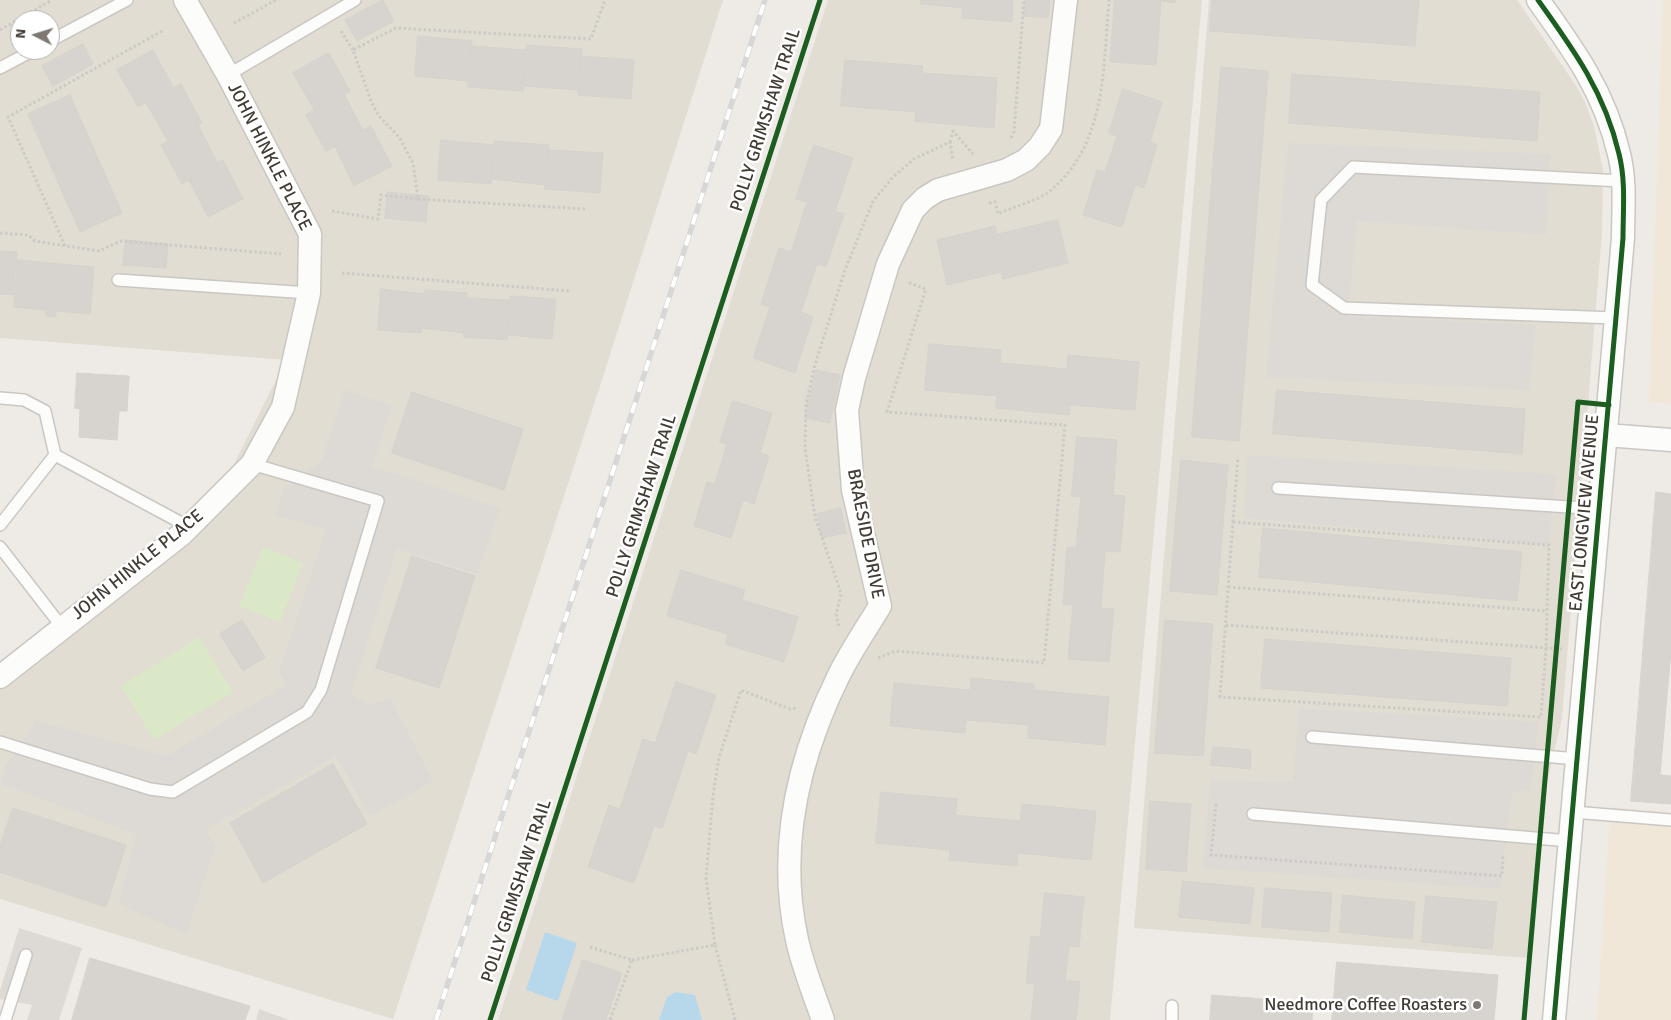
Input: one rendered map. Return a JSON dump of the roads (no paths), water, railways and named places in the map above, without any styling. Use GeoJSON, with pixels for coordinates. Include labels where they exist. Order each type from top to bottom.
{"type":"FeatureCollection","features":[{"type":"Feature","properties":{"kind":"street","name":"JOHN HINKLE PLACE"},"geometry":{"type":"LineString","coordinates":[[0,677],[189,527],[252,464],[283,407],[309,293],[310,234],[228,74],[185,0]]}},
{"type":"Feature","properties":{"kind":"street","name":"BRAESIDE DRIVE"},"geometry":{"type":"LineString","coordinates":[[823,1020],[797,941],[790,895],[789,847],[795,800],[812,738],[840,673],[880,606],[853,490],[847,410],[854,378],[888,264],[901,231],[913,210],[924,198],[938,190],[1007,170],[1026,160],[1040,146],[1051,128],[1066,0]]}},
{"type":"Feature","properties":{"kind":"street","name":"EAST LONGVIEW AVENUE"},"geometry":{"type":"LineString","coordinates":[[1538,0],[1592,79],[1612,130],[1620,156],[1623,238],[1554,1020]]}},
{"type":"Feature","properties":{"kind":"street"},"geometry":{"type":"LineString","coordinates":[[1606,435],[1671,440]]}},
{"type":"Feature","properties":{"kind":"lane"},"geometry":{"type":"LineString","coordinates":[[60,36],[127,0]]}},
{"type":"Feature","properties":{"kind":"lane"},"geometry":{"type":"LineString","coordinates":[[228,74],[355,0]]}},
{"type":"Feature","properties":{"kind":"lane"},"geometry":{"type":"LineString","coordinates":[[0,68],[15,60]]}},
{"type":"Feature","properties":{"kind":"lane"},"geometry":{"type":"LineString","coordinates":[[1616,318],[1344,308],[1312,285],[1321,200],[1353,167],[1622,181]]}},
{"type":"Feature","properties":{"kind":"lane"},"geometry":{"type":"LineString","coordinates":[[118,280],[309,293]]}},
{"type":"Feature","properties":{"kind":"lane"},"geometry":{"type":"LineString","coordinates":[[0,398],[24,400],[45,411],[55,455],[189,527]]}},
{"type":"Feature","properties":{"kind":"lane"},"geometry":{"type":"LineString","coordinates":[[0,525],[55,455]]}},
{"type":"Feature","properties":{"kind":"lane"},"geometry":{"type":"LineString","coordinates":[[0,742],[150,789],[174,792],[308,712],[320,690],[378,501],[252,464]]}},
{"type":"Feature","properties":{"kind":"lane"},"geometry":{"type":"LineString","coordinates":[[1278,488],[1600,509]]}},
{"type":"Feature","properties":{"kind":"lane"},"geometry":{"type":"LineString","coordinates":[[0,547],[62,627]]}},
{"type":"Feature","properties":{"kind":"lane"},"geometry":{"type":"LineString","coordinates":[[1312,737],[1578,759]]}},
{"type":"Feature","properties":{"kind":"lane"},"geometry":{"type":"LineString","coordinates":[[1573,812],[1671,820]]}},
{"type":"Feature","properties":{"kind":"lane"},"geometry":{"type":"LineString","coordinates":[[1253,814],[1570,841]]}},
{"type":"Feature","properties":{"kind":"lane"},"geometry":{"type":"LineString","coordinates":[[5,1020],[26,955]]}},
{"type":"Feature","properties":{"kind":"lane"},"geometry":{"type":"LineString","coordinates":[[1172,1006],[1172,1020]]}},
{"type":"Feature","properties":{"kind":"water"},"geometry":{"type":"Polygon","coordinates":[[[545,932],[577,943],[558,1001],[526,990],[545,932]]]}},
{"type":"Feature","properties":{"kind":"water"},"geometry":{"type":"Polygon","coordinates":[[[676,992],[695,995],[702,1020],[659,1020],[667,997],[676,992]]]}},
{"type":"Feature","properties":{"kind":"railway"},"geometry":{"type":"LineString","coordinates":[[436,1020],[765,0]]}},
{"type":"Feature","properties":{"kind":"place","name":"Needmore Coffee Roasters"},"geometry":{"type":"Point","coordinates":[1477,1005]}}]}
